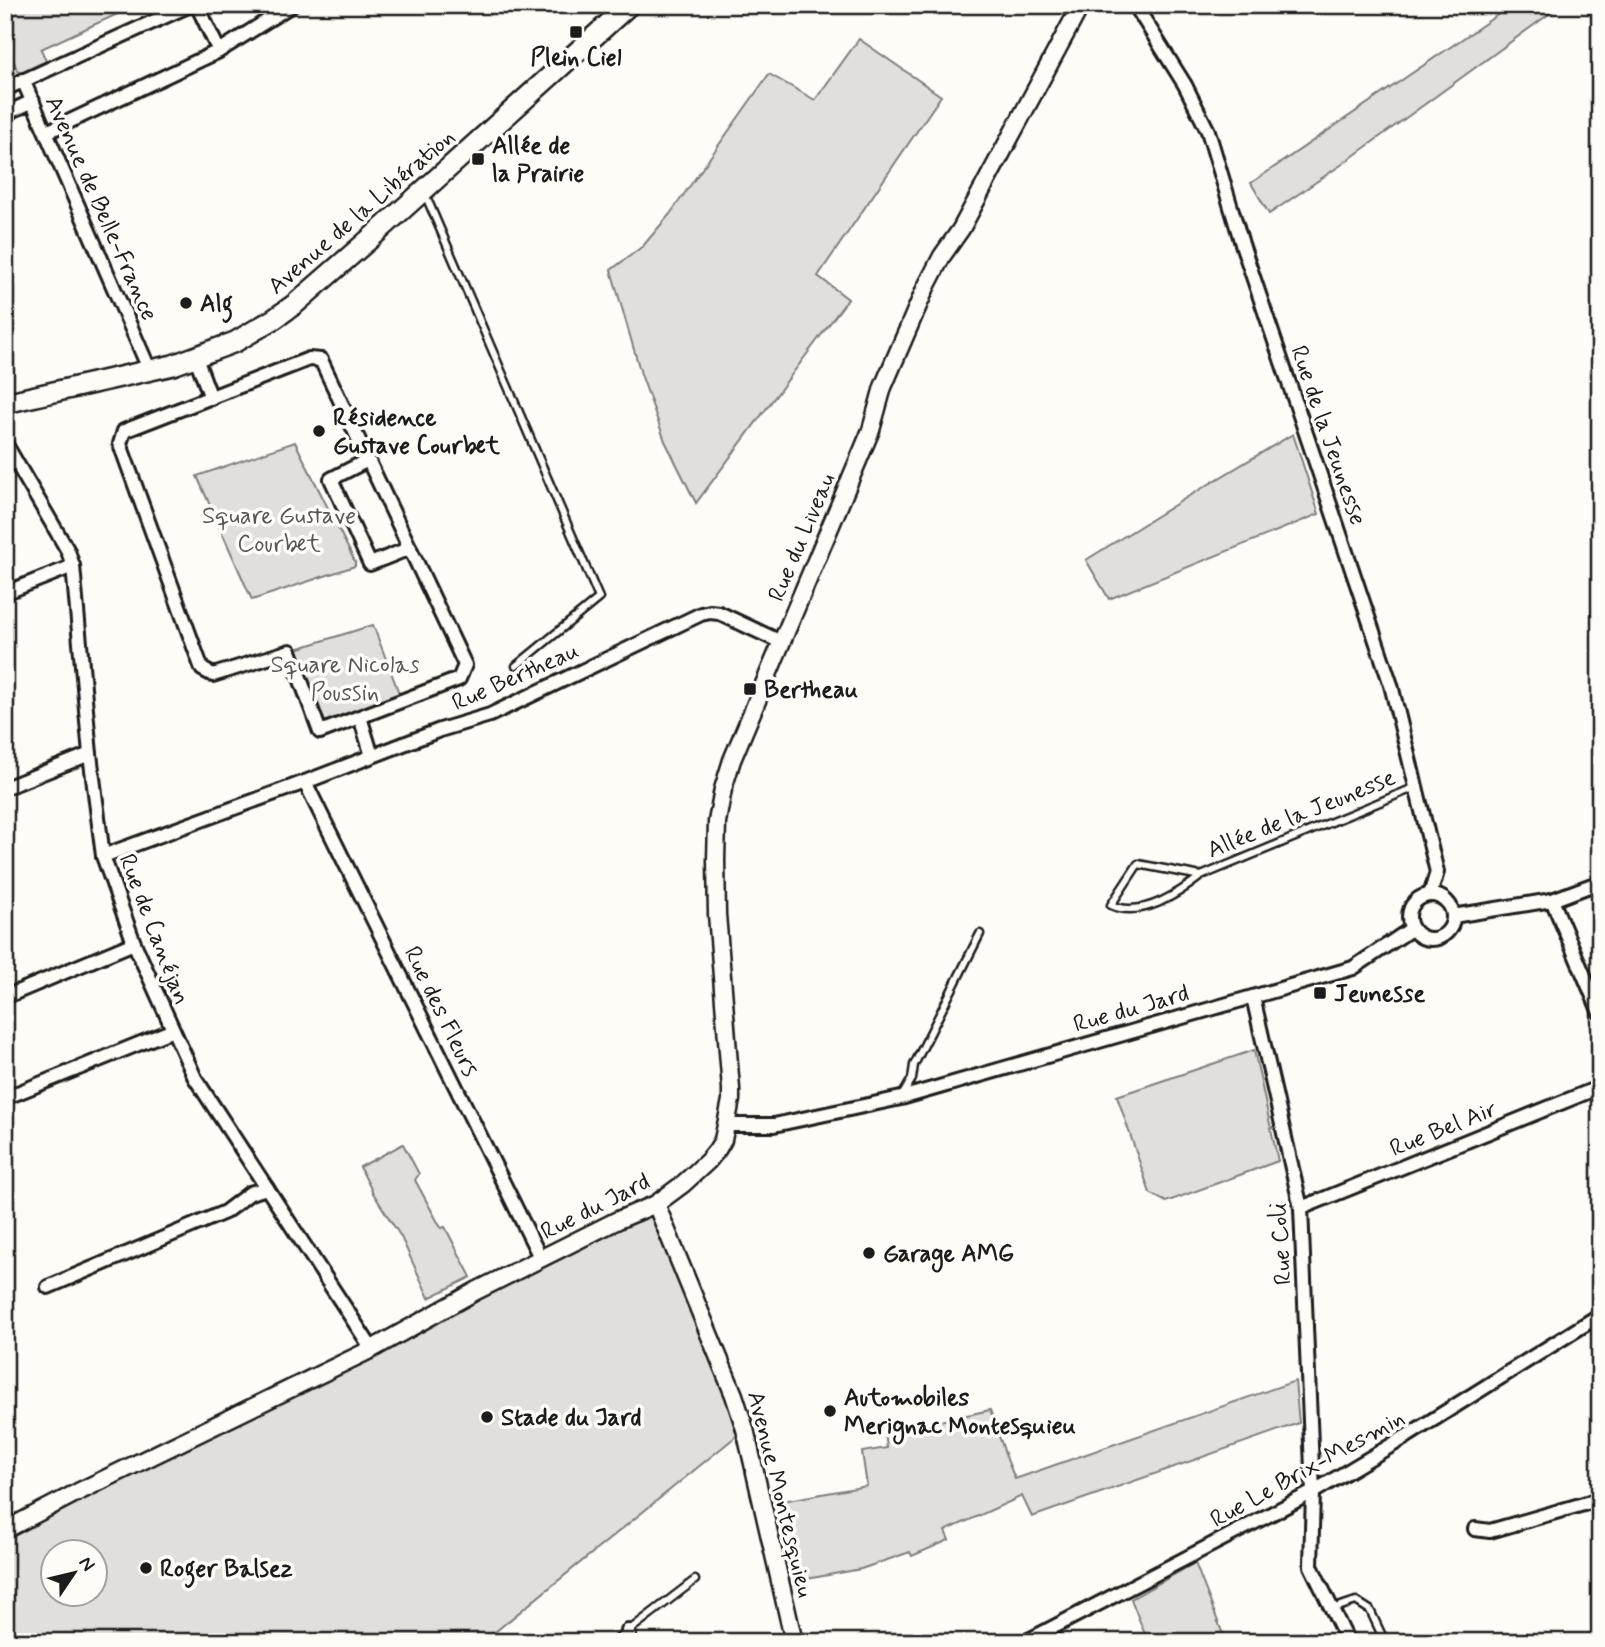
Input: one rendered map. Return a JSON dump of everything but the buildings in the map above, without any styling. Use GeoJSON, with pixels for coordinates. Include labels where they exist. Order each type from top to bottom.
{"type":"FeatureCollection","features":[{"type":"Feature","properties":{"kind":"main road","name":"Avenue de la Libération"},"geometry":{"type":"LineString","coordinates":[[5,403],[150,371],[196,358],[253,333],[327,277],[611,16],[629,5]]}},
{"type":"Feature","properties":{"kind":"street"},"geometry":{"type":"LineString","coordinates":[[23,80],[190,5]]}},
{"type":"Feature","properties":{"kind":"street"},"geometry":{"type":"LineString","coordinates":[[198,5],[219,51]]}},
{"type":"Feature","properties":{"kind":"street"},"geometry":{"type":"LineString","coordinates":[[47,132],[219,51],[292,5]]}},
{"type":"Feature","properties":{"kind":"street","name":"Rue du Liveau"},"geometry":{"type":"LineString","coordinates":[[726,1125],[732,1089],[717,914],[717,822],[723,789],[732,761],[870,430],[883,387],[926,287],[942,256],[961,229],[1081,5]]}},
{"type":"Feature","properties":{"kind":"street","name":"Rue de la Jeunesse"},"geometry":{"type":"LineString","coordinates":[[1135,5],[1185,85],[1208,131],[1242,244],[1391,685],[1437,872],[1430,895]]}},
{"type":"Feature","properties":{"kind":"street","name":"Avenue de Belle-France"},"geometry":{"type":"LineString","coordinates":[[5,88],[23,80],[150,371]]}},
{"type":"Feature","properties":{"kind":"street"},"geometry":{"type":"LineString","coordinates":[[5,114],[33,101]]}},
{"type":"Feature","properties":{"kind":"street"},"geometry":{"type":"LineString","coordinates":[[196,358],[211,398]]}},
{"type":"Feature","properties":{"kind":"street"},"geometry":{"type":"LineString","coordinates":[[309,359],[321,360],[368,460],[466,665],[458,679],[320,732],[290,651],[213,675],[202,669],[120,444],[124,431],[309,359]]}},
{"type":"Feature","properties":{"kind":"street","name":"Rue de Canéjan"},"geometry":{"type":"LineString","coordinates":[[5,443],[68,551],[73,566],[90,754],[103,856],[134,943],[195,1078],[372,1349]]}},
{"type":"Feature","properties":{"kind":"street"},"geometry":{"type":"LineString","coordinates":[[368,460],[331,479],[370,564],[410,548]]}},
{"type":"Feature","properties":{"kind":"street"},"geometry":{"type":"LineString","coordinates":[[5,593],[73,566]]}},
{"type":"Feature","properties":{"kind":"street","name":"Rue Bertheau"},"geometry":{"type":"LineString","coordinates":[[103,856],[440,730],[490,715],[701,614],[719,613],[781,642]]}},
{"type":"Feature","properties":{"kind":"street"},"geometry":{"type":"LineString","coordinates":[[360,717],[372,756]]}},
{"type":"Feature","properties":{"kind":"street"},"geometry":{"type":"LineString","coordinates":[[5,788],[90,754]]}},
{"type":"Feature","properties":{"kind":"street","name":"Rue des Fleurs"},"geometry":{"type":"LineString","coordinates":[[305,782],[541,1259]]}},
{"type":"Feature","properties":{"kind":"street"},"geometry":{"type":"LineString","coordinates":[[1453,915],[1552,900],[1600,882]]}},
{"type":"Feature","properties":{"kind":"street"},"geometry":{"type":"LineString","coordinates":[[1430,895],[1448,903],[1453,915],[1449,930],[1437,939],[1423,938],[1412,929],[1408,916],[1418,899],[1430,895]]}},
{"type":"Feature","properties":{"kind":"street"},"geometry":{"type":"LineString","coordinates":[[1552,900],[1600,1013]]}},
{"type":"Feature","properties":{"kind":"street","name":"Rue du Jard"},"geometry":{"type":"LineString","coordinates":[[5,1530],[372,1349],[476,1291],[618,1220],[656,1204],[708,1161],[723,1140],[726,1125],[774,1125],[901,1098],[1353,968],[1412,929]]}},
{"type":"Feature","properties":{"kind":"street"},"geometry":{"type":"LineString","coordinates":[[5,997],[134,943]]}},
{"type":"Feature","properties":{"kind":"street","name":"Rue Coli"},"geometry":{"type":"LineString","coordinates":[[1253,997],[1301,1208],[1313,1492],[1311,1566],[1348,1642]]}},
{"type":"Feature","properties":{"kind":"street"},"geometry":{"type":"LineString","coordinates":[[5,1098],[173,1030]]}},
{"type":"Feature","properties":{"kind":"street","name":"Rue Bel Air"},"geometry":{"type":"LineString","coordinates":[[1301,1208],[1600,1087]]}},
{"type":"Feature","properties":{"kind":"street"},"geometry":{"type":"LineString","coordinates":[[48,1287],[225,1212],[250,1193],[267,1188]]}},
{"type":"Feature","properties":{"kind":"street","name":"Avenue Montesquieu"},"geometry":{"type":"LineString","coordinates":[[656,1204],[732,1390],[745,1429],[794,1642]]}},
{"type":"Feature","properties":{"kind":"street","name":"Rue Le Brix-Mesmin"},"geometry":{"type":"LineString","coordinates":[[1025,1642],[1313,1492],[1600,1315]]}},
{"type":"Feature","properties":{"kind":"street"},"geometry":{"type":"LineString","coordinates":[[1475,1529],[1490,1531],[1600,1498]]}},
{"type":"Feature","properties":{"kind":"lane"},"geometry":{"type":"LineString","coordinates":[[424,190],[599,598],[516,666]]}},
{"type":"Feature","properties":{"kind":"lane","name":"Allée de la Jeunesse"},"geometry":{"type":"LineString","coordinates":[[1201,876],[1138,864],[1111,905],[1119,909],[1149,906],[1184,889],[1201,876],[1417,787]]}},
{"type":"Feature","properties":{"kind":"lane"},"geometry":{"type":"LineString","coordinates":[[901,1098],[912,1079],[914,1065],[980,934]]}},
{"type":"Feature","properties":{"kind":"lane"},"geometry":{"type":"LineString","coordinates":[[614,1642],[629,1637],[695,1580]]}},
{"type":"Feature","properties":{"kind":"lane"},"geometry":{"type":"LineString","coordinates":[[1332,1609],[1356,1601],[1370,1610],[1385,1642]]}},
{"type":"Feature","properties":{"kind":"green space"},"geometry":{"type":"Polygon","coordinates":[[[5,5],[137,5],[41,49],[46,61],[19,74],[5,42],[5,5]]]}},
{"type":"Feature","properties":{"kind":"green space"},"geometry":{"type":"Polygon","coordinates":[[[1512,5],[1549,5],[1552,12],[1269,214],[1251,183],[1512,5]]]}},
{"type":"Feature","properties":{"kind":"green space"},"geometry":{"type":"Polygon","coordinates":[[[859,39],[941,96],[818,276],[848,299],[696,503],[665,441],[641,374],[611,270],[643,246],[670,214],[769,74],[815,100],[859,39]]]}},
{"type":"Feature","properties":{"kind":"green space"},"geometry":{"type":"Polygon","coordinates":[[[1293,434],[1319,514],[1109,599],[1086,560],[1293,434]]]}},
{"type":"Feature","properties":{"kind":"green space","name":"Square Gustave Courbet"},"geometry":{"type":"Polygon","coordinates":[[[295,442],[355,566],[252,600],[197,476],[295,442]]]}},
{"type":"Feature","properties":{"kind":"green space","name":"Square Nicolas Poussin"},"geometry":{"type":"Polygon","coordinates":[[[373,625],[402,701],[320,732],[290,651],[373,625]]]}},
{"type":"Feature","properties":{"kind":"green space"},"geometry":{"type":"Polygon","coordinates":[[[1254,1050],[1278,1161],[1166,1202],[1150,1193],[1117,1096],[1254,1050]]]}},
{"type":"Feature","properties":{"kind":"green space"},"geometry":{"type":"Polygon","coordinates":[[[403,1144],[419,1174],[415,1180],[441,1228],[445,1227],[471,1277],[429,1298],[401,1237],[360,1167],[403,1144]]]}},
{"type":"Feature","properties":{"kind":"green space","name":"Stade du Jard"},"geometry":{"type":"Polygon","coordinates":[[[656,1204],[745,1429],[490,1636],[494,1642],[5,1642],[5,1530],[656,1204]]]}},
{"type":"Feature","properties":{"kind":"green space"},"geometry":{"type":"Polygon","coordinates":[[[1295,1381],[1299,1423],[1032,1517],[1022,1496],[945,1531],[949,1540],[912,1556],[910,1552],[861,1569],[801,1580],[782,1501],[867,1486],[862,1452],[887,1448],[885,1433],[990,1410],[1015,1479],[1295,1381]]]}},
{"type":"Feature","properties":{"kind":"green space"},"geometry":{"type":"Polygon","coordinates":[[[1195,1563],[1226,1642],[1148,1642],[1131,1599],[1195,1563]]]}},
{"type":"Feature","properties":{"kind":"place","name":"Plein Ciel"},"geometry":{"type":"Point","coordinates":[576,32]}},
{"type":"Feature","properties":{"kind":"place","name":"Allée de la Prairie"},"geometry":{"type":"Point","coordinates":[478,159]}},
{"type":"Feature","properties":{"kind":"place","name":"Alg"},"geometry":{"type":"Point","coordinates":[186,303]}},
{"type":"Feature","properties":{"kind":"place","name":"Résidence Gustave Courbet"},"geometry":{"type":"Point","coordinates":[319,431]}},
{"type":"Feature","properties":{"kind":"place","name":"Bertheau"},"geometry":{"type":"Point","coordinates":[750,689]}},
{"type":"Feature","properties":{"kind":"place","name":"Jeunesse"},"geometry":{"type":"Point","coordinates":[1320,993]}},
{"type":"Feature","properties":{"kind":"place","name":"Garage AMG"},"geometry":{"type":"Point","coordinates":[869,1253]}},
{"type":"Feature","properties":{"kind":"place","name":"Automobiles Merignac Montesquieu"},"geometry":{"type":"Point","coordinates":[830,1411]}},
{"type":"Feature","properties":{"kind":"place","name":"Stade du Jard"},"geometry":{"type":"Point","coordinates":[487,1417]}},
{"type":"Feature","properties":{"kind":"place","name":"Roger Balsez"},"geometry":{"type":"Point","coordinates":[146,1568]}}]}
